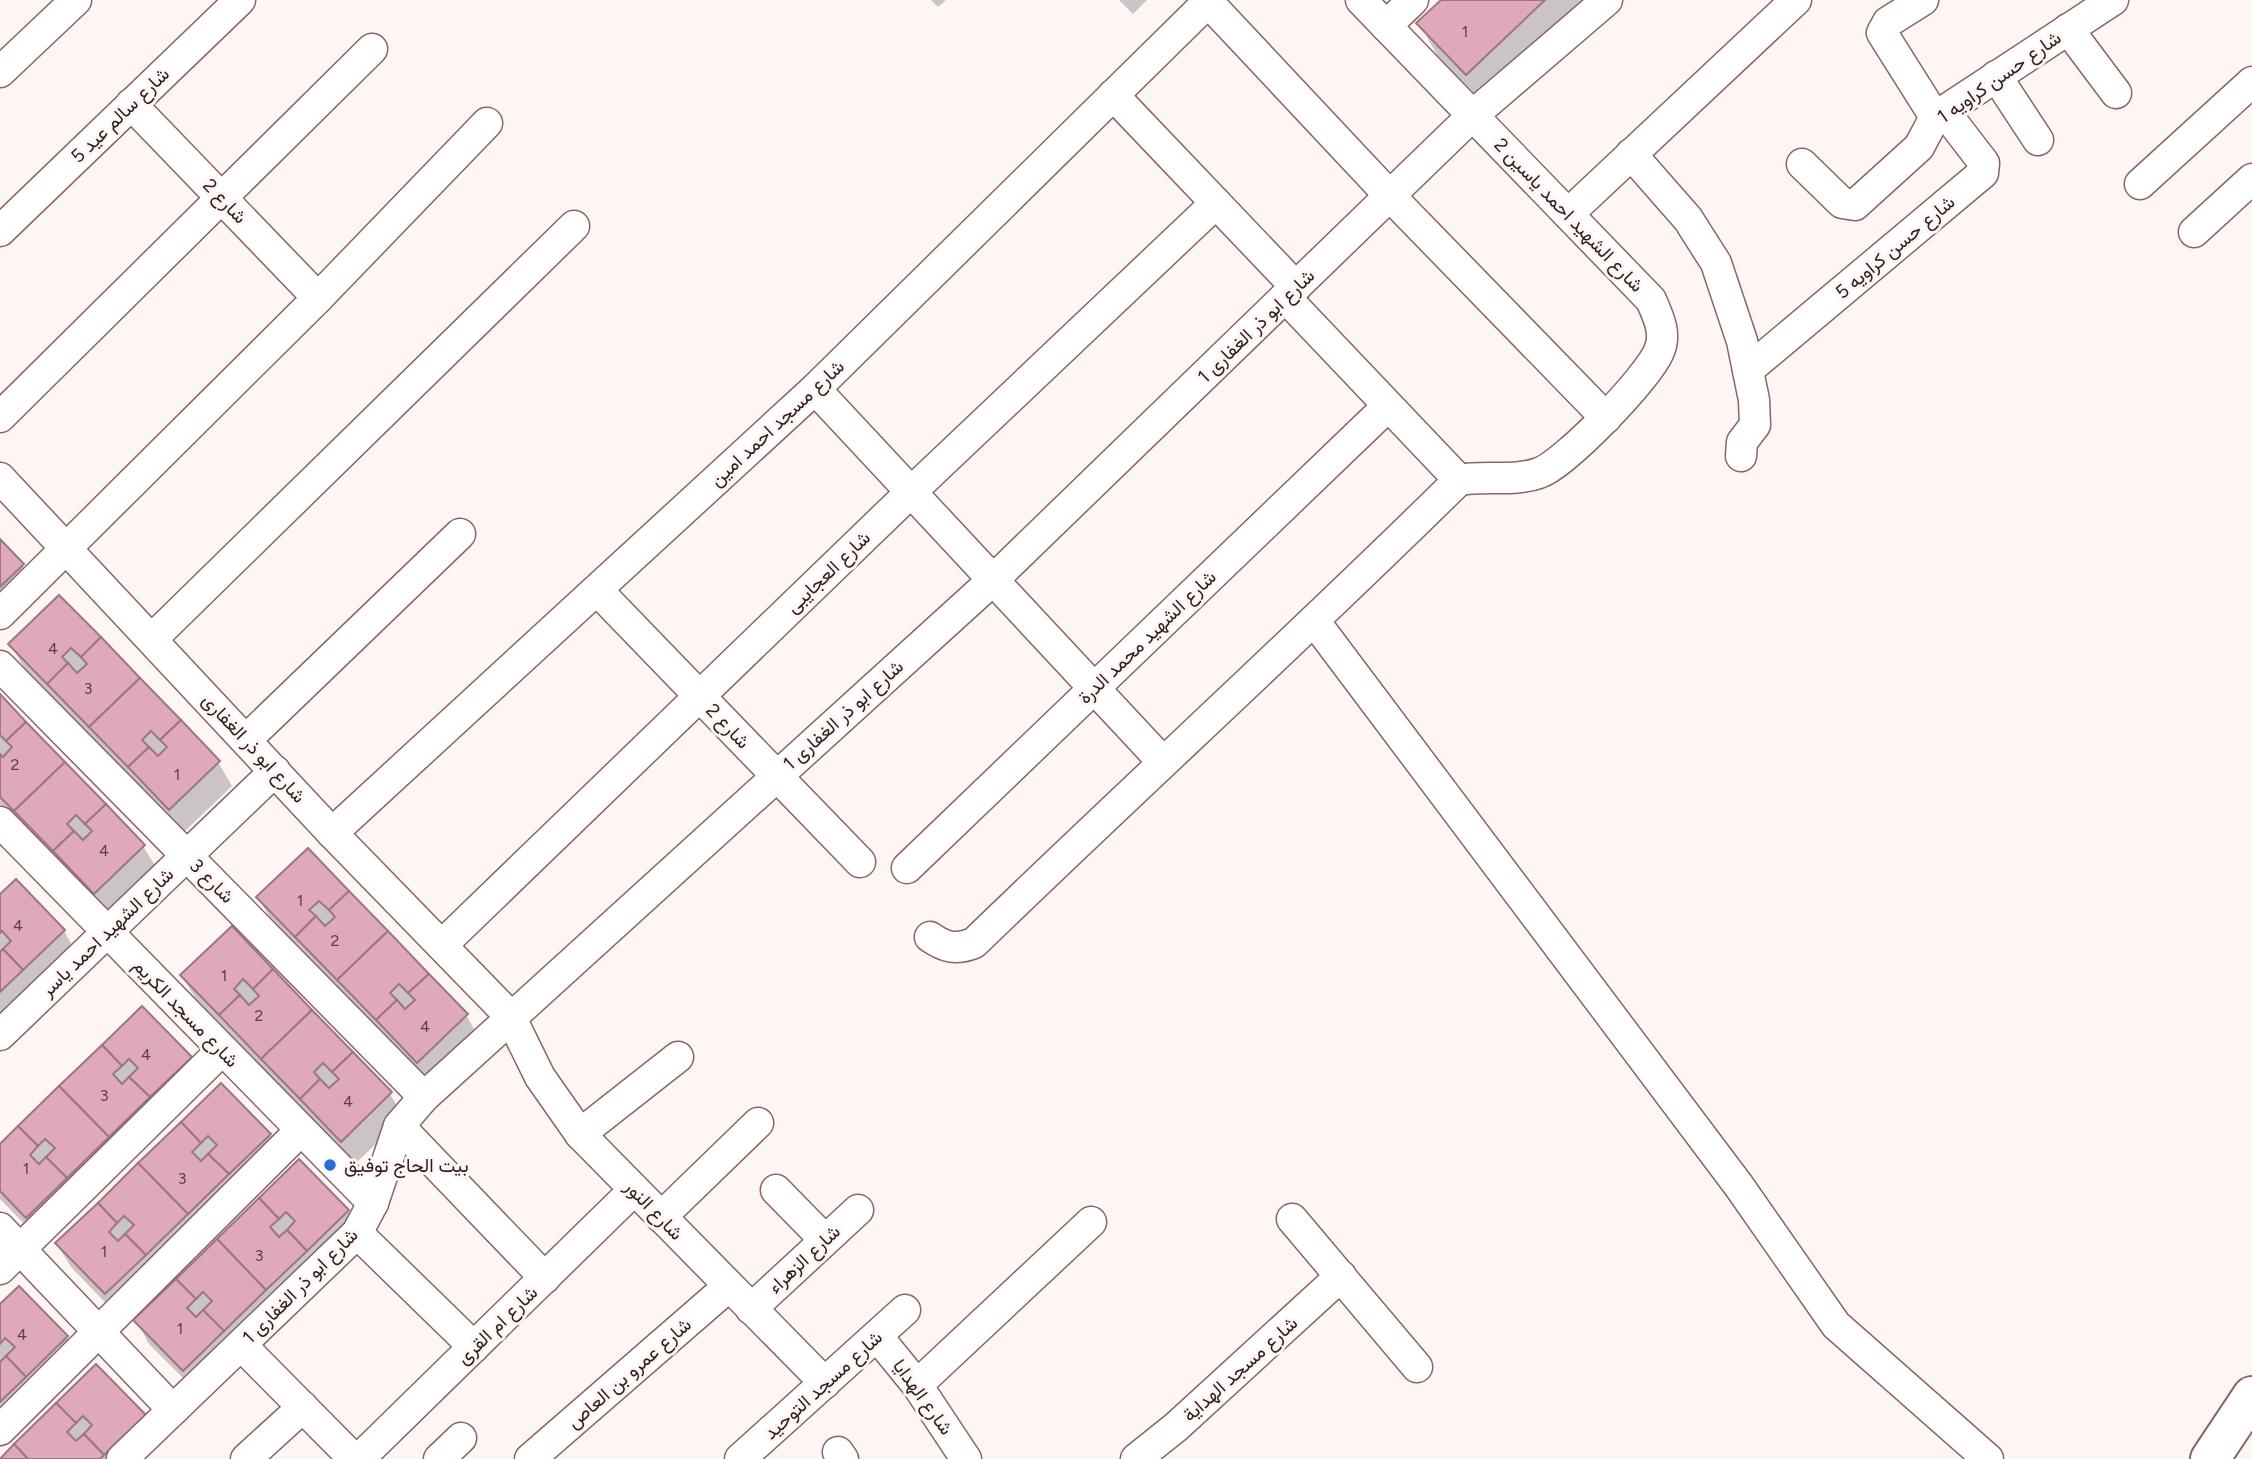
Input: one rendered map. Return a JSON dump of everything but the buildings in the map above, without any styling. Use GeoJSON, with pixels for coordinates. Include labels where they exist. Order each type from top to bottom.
{"type":"FeatureCollection","features":[{"type":"Feature","properties":{"kind":"main road"},"geometry":{"type":"LineString","coordinates":[[2210,1459],[2252,1396]]}},
{"type":"Feature","properties":{"kind":"street","name":"شارع سالم عيد 5"},"geometry":{"type":"LineString","coordinates":[[0,231],[240,0]]}},
{"type":"Feature","properties":{"kind":"street","name":"شارع الشهيد احمد ياسين 2"},"geometry":{"type":"LineString","coordinates":[[1361,0],[1651,300],[1662,326],[1660,351],[1606,418],[1555,464],[1538,474],[1459,480]]}},
{"type":"Feature","properties":{"kind":"street"},"geometry":{"type":"LineString","coordinates":[[1386,26],[1413,0]]}},
{"type":"Feature","properties":{"kind":"street","name":"شارع ابو ذر الغفارى 1"},"geometry":{"type":"LineString","coordinates":[[122,1459],[357,1233],[373,1203],[399,1126],[424,1097],[510,1016],[993,580],[1473,115],[1607,0]]}},
{"type":"Feature","properties":{"kind":"street"},"geometry":{"type":"LineString","coordinates":[[1568,214],[1796,0]]}},
{"type":"Feature","properties":{"kind":"street","name":"شارع حسن كراويه 5"},"geometry":{"type":"LineString","coordinates":[[1748,370],[1983,173],[1984,163],[1939,114],[1883,39],[1882,33],[1888,22],[1923,0]]}},
{"type":"Feature","properties":{"kind":"street","name":"شارع حسن كراويه 1"},"geometry":{"type":"LineString","coordinates":[[1801,164],[1842,203],[1855,205],[1919,147],[1939,114],[2113,0]]}},
{"type":"Feature","properties":{"kind":"street"},"geometry":{"type":"LineString","coordinates":[[1209,1],[1391,197],[1606,418]]}},
{"type":"Feature","properties":{"kind":"street","name":"شارع مسجد احمد امين"},"geometry":{"type":"LineString","coordinates":[[332,832],[815,389],[1209,1]]}},
{"type":"Feature","properties":{"kind":"street"},"geometry":{"type":"LineString","coordinates":[[0,72],[59,6]]}},
{"type":"Feature","properties":{"kind":"street"},"geometry":{"type":"LineString","coordinates":[[2068,29],[2116,93]]}},
{"type":"Feature","properties":{"kind":"street"},"geometry":{"type":"LineString","coordinates":[[0,417],[372,49]]}},
{"type":"Feature","properties":{"kind":"street"},"geometry":{"type":"LineString","coordinates":[[1996,76],[2038,140]]}},
{"type":"Feature","properties":{"kind":"street"},"geometry":{"type":"LineString","coordinates":[[2140,184],[2252,82]]}},
{"type":"Feature","properties":{"kind":"street"},"geometry":{"type":"LineString","coordinates":[[930,937],[943,946],[959,949],[974,943],[1162,761],[1315,622],[1459,480],[1388,406],[1216,204],[1113,95]]}},
{"type":"Feature","properties":{"kind":"street","name":"شارع 2"},"geometry":{"type":"LineString","coordinates":[[131,104],[318,298]]}},
{"type":"Feature","properties":{"kind":"street"},"geometry":{"type":"LineString","coordinates":[[0,614],[318,298],[487,123]]}},
{"type":"Feature","properties":{"kind":"street"},"geometry":{"type":"LineString","coordinates":[[1631,154],[1688,219],[1717,263],[1754,400],[1755,425],[1742,442],[1741,456]]}},
{"type":"Feature","properties":{"kind":"street"},"geometry":{"type":"LineString","coordinates":[[2194,232],[2252,178]]}},
{"type":"Feature","properties":{"kind":"street","name":"شارع العجايبى"},"geometry":{"type":"LineString","coordinates":[[443,944],[911,492],[1216,204]]}},
{"type":"Feature","properties":{"kind":"street"},"geometry":{"type":"LineString","coordinates":[[152,639],[574,226]]}},
{"type":"Feature","properties":{"kind":"street"},"geometry":{"type":"LineString","coordinates":[[815,389],[1162,761]]}},
{"type":"Feature","properties":{"kind":"street","name":"شارع الشهيد محمد الدرة"},"geometry":{"type":"LineString","coordinates":[[907,867],[1388,406]]}},
{"type":"Feature","properties":{"kind":"street","name":"شارع ابو ذر الغفارى"},"geometry":{"type":"LineString","coordinates":[[0,478],[332,832],[510,1016]]}},
{"type":"Feature","properties":{"kind":"street"},"geometry":{"type":"LineString","coordinates":[[247,739],[460,534]]}},
{"type":"Feature","properties":{"kind":"street","name":"شارع 2"},"geometry":{"type":"LineString","coordinates":[[597,590],[860,862]]}},
{"type":"Feature","properties":{"kind":"street"},"geometry":{"type":"LineString","coordinates":[[1315,622],[1731,1175],[1836,1325],[1988,1459]]}},
{"type":"Feature","properties":{"kind":"street","name":"شارع 3"},"geometry":{"type":"LineString","coordinates":[[0,666],[424,1097]]}},
{"type":"Feature","properties":{"kind":"street","name":"شارع الشهيد احمد ياسر"},"geometry":{"type":"LineString","coordinates":[[0,1035],[275,771]]}},
{"type":"Feature","properties":{"kind":"street","name":"شارع مسجد الكريم"},"geometry":{"type":"LineString","coordinates":[[7,842],[107,932],[373,1203]]}},
{"type":"Feature","properties":{"kind":"street","name":"شارع النور"},"geometry":{"type":"LineString","coordinates":[[510,1016],[540,1077],[580,1134],[825,1383]]}},
{"type":"Feature","properties":{"kind":"street"},"geometry":{"type":"LineString","coordinates":[[173,1410],[99,1331],[7,1249],[222,1050]]}},
{"type":"Feature","properties":{"kind":"street"},"geometry":{"type":"LineString","coordinates":[[580,1134],[678,1057]]}},
{"type":"Feature","properties":{"kind":"street"},"geometry":{"type":"LineString","coordinates":[[661,1217],[758,1123]]}},
{"type":"Feature","properties":{"kind":"street"},"geometry":{"type":"LineString","coordinates":[[399,1126],[545,1278]]}},
{"type":"Feature","properties":{"kind":"street"},"geometry":{"type":"LineString","coordinates":[[0,1430],[301,1130]]}},
{"type":"Feature","properties":{"kind":"street"},"geometry":{"type":"LineString","coordinates":[[776,1190],[825,1240]]}},
{"type":"Feature","properties":{"kind":"street","name":"شارع ام القرى"},"geometry":{"type":"LineString","coordinates":[[356,1459],[635,1191]]}},
{"type":"Feature","properties":{"kind":"street","name":"شارع الزهراء"},"geometry":{"type":"LineString","coordinates":[[751,1309],[858,1210]]}},
{"type":"Feature","properties":{"kind":"street"},"geometry":{"type":"LineString","coordinates":[[1292,1219],[1417,1367]]}},
{"type":"Feature","properties":{"kind":"street"},"geometry":{"type":"LineString","coordinates":[[917,1385],[1091,1222]]}},
{"type":"Feature","properties":{"kind":"street"},"geometry":{"type":"LineString","coordinates":[[357,1233],[474,1347]]}},
{"type":"Feature","properties":{"kind":"street","name":"شارع مسجد الهداية"},"geometry":{"type":"LineString","coordinates":[[1136,1459],[1176,1427],[1341,1276]]}},
{"type":"Feature","properties":{"kind":"street","name":"شارع عمرو بن العاص"},"geometry":{"type":"LineString","coordinates":[[530,1459],[729,1286]]}},
{"type":"Feature","properties":{"kind":"street","name":"شارع مسجد التوحيد"},"geometry":{"type":"LineString","coordinates":[[740,1459],[905,1310]]}},
{"type":"Feature","properties":{"kind":"street","name":"شارع الهدايا"},"geometry":{"type":"LineString","coordinates":[[877,1336],[917,1385],[966,1459]]}},
{"type":"Feature","properties":{"kind":"street"},"geometry":{"type":"LineString","coordinates":[[241,1345],[356,1459]]}},
{"type":"Feature","properties":{"kind":"street"},"geometry":{"type":"LineString","coordinates":[[246,1459],[303,1407]]}},
{"type":"Feature","properties":{"kind":"street"},"geometry":{"type":"LineString","coordinates":[[439,1459],[461,1438]]}},
{"type":"Feature","properties":{"kind":"place","name":"بيت الحاج توفيق"},"geometry":{"type":"Point","coordinates":[330,1165]}}]}
